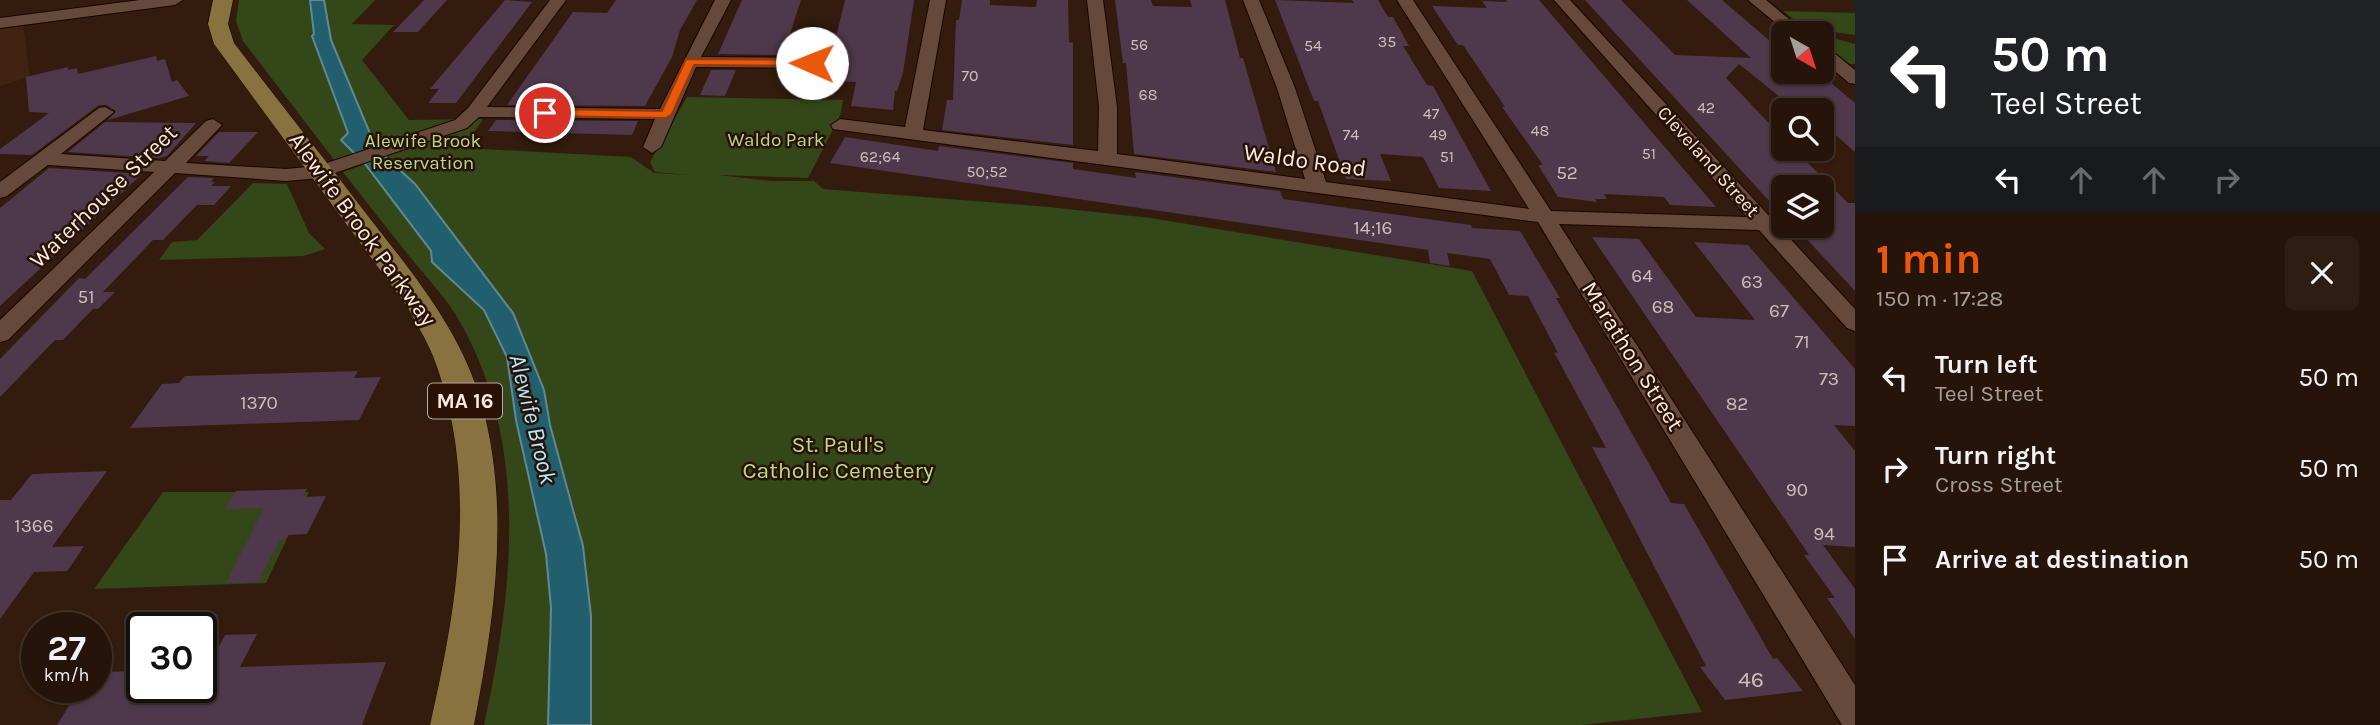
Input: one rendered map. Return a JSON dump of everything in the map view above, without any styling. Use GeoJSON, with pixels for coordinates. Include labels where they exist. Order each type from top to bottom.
{"type":"FeatureCollection","features":[{"type":"Feature","properties":{"kind":"main road","name":"Alewife Brook Parkway"},"geometry":{"type":"LineString","coordinates":[[223,0],[218,24],[224,44],[273,106],[434,325],[455,369],[470,421],[479,483],[479,555],[470,637],[452,725]]}},
{"type":"Feature","properties":{"kind":"street"},"geometry":{"type":"LineString","coordinates":[[0,23],[175,0]]}},
{"type":"Feature","properties":{"kind":"street"},"geometry":{"type":"LineString","coordinates":[[44,159],[285,175],[320,172],[353,162],[456,127],[474,112],[558,0]]}},
{"type":"Feature","properties":{"kind":"street"},"geometry":{"type":"LineString","coordinates":[[652,147],[690,62],[723,0]]}},
{"type":"Feature","properties":{"kind":"street"},"geometry":{"type":"LineString","coordinates":[[913,133],[938,0]]}},
{"type":"Feature","properties":{"kind":"street"},"geometry":{"type":"LineString","coordinates":[[1095,0],[1108,107],[1107,158]]}},
{"type":"Feature","properties":{"kind":"street"},"geometry":{"type":"LineString","coordinates":[[1251,0],[1286,88],[1318,187]]}},
{"type":"Feature","properties":{"kind":"street","name":"Marathon Street"},"geometry":{"type":"LineString","coordinates":[[1405,0],[1698,460],[1855,715]]}},
{"type":"Feature","properties":{"kind":"street","name":"Cleveland Street"},"geometry":{"type":"LineString","coordinates":[[1562,0],[1855,323]]}},
{"type":"Feature","properties":{"kind":"street"},"geometry":{"type":"LineString","coordinates":[[1756,0],[1783,21]]}},
{"type":"Feature","properties":{"kind":"street"},"geometry":{"type":"LineString","coordinates":[[690,62],[839,63]]}},
{"type":"Feature","properties":{"kind":"street"},"geometry":{"type":"LineString","coordinates":[[1834,62],[1855,79]]}},
{"type":"Feature","properties":{"kind":"street"},"geometry":{"type":"LineString","coordinates":[[5,185],[105,112]]}},
{"type":"Feature","properties":{"kind":"street"},"geometry":{"type":"LineString","coordinates":[[474,112],[666,114]]}},
{"type":"Feature","properties":{"kind":"street","name":"Waterhouse Street"},"geometry":{"type":"LineString","coordinates":[[0,334],[213,125]]}},
{"type":"Feature","properties":{"kind":"street","name":"Waldo Road"},"geometry":{"type":"LineString","coordinates":[[840,125],[1544,216],[1765,224]]}},
{"type":"Feature","properties":{"kind":"shaded area"},"geometry":{"type":"Polygon","coordinates":[[[23,25],[30,77],[0,86],[0,28],[23,25]]]}},
{"type":"Feature","properties":{"kind":"green space","name":"Alewife Brook Reservation"},"geometry":{"type":"Polygon","coordinates":[[[239,0],[310,0],[314,35],[312,37],[355,154],[335,161],[243,41],[236,21],[239,0]]]}},
{"type":"Feature","properties":{"kind":"green space","name":"St. Paul's Catholic Cemetery"},"geometry":{"type":"Polygon","coordinates":[[[324,0],[375,0],[352,24],[394,25],[362,60],[409,120],[483,119],[464,148],[631,157],[654,173],[690,175],[655,172],[650,162],[687,97],[843,100],[840,116],[808,178],[717,175],[772,181],[814,181],[823,189],[1151,218],[1472,271],[1702,712],[1582,725],[591,725],[591,616],[586,562],[575,511],[550,425],[544,390],[513,313],[415,184],[376,148],[331,40],[324,0]]]}},
{"type":"Feature","properties":{"kind":"green space"},"geometry":{"type":"Polygon","coordinates":[[[1783,11],[1855,13],[1855,35],[1834,32],[1834,21],[1796,21],[1783,11]]]}},
{"type":"Feature","properties":{"kind":"green space"},"geometry":{"type":"Polygon","coordinates":[[[1834,38],[1855,44],[1855,64],[1850,64],[1834,51],[1834,38]]]}},
{"type":"Feature","properties":{"kind":"green space","name":"Alewife Brook Reservation"},"geometry":{"type":"Polygon","coordinates":[[[365,164],[431,252],[432,262],[484,310],[507,357],[516,420],[546,554],[551,608],[548,725],[484,725],[502,624],[508,572],[506,469],[497,418],[482,369],[455,314],[343,172],[365,164]]]}},
{"type":"Feature","properties":{"kind":"green space"},"geometry":{"type":"Polygon","coordinates":[[[253,183],[287,184],[309,233],[325,249],[304,256],[159,260],[172,242],[197,240],[253,183]]]}},
{"type":"Feature","properties":{"kind":"green space"},"geometry":{"type":"Polygon","coordinates":[[[163,492],[309,492],[266,583],[94,589],[163,492]]]}},
{"type":"Feature","properties":{"kind":"water","name":"Alewife Brook"},"geometry":{"type":"Polygon","coordinates":[[[310,0],[324,0],[331,40],[376,148],[415,184],[513,313],[544,390],[550,425],[583,546],[591,616],[591,725],[548,725],[551,608],[546,554],[516,420],[507,357],[484,310],[432,262],[431,251],[365,164],[341,140],[348,133],[312,36],[314,34],[310,0]]]}},
{"type":"Feature","properties":{"kind":"building"},"geometry":{"type":"Polygon","coordinates":[[[424,0],[447,0],[418,32],[393,32],[424,0]]]}},
{"type":"Feature","properties":{"kind":"building"},"geometry":{"type":"Polygon","coordinates":[[[505,0],[532,2],[456,103],[428,103],[439,89],[430,89],[505,0]]]}},
{"type":"Feature","properties":{"kind":"building"},"geometry":{"type":"Polygon","coordinates":[[[616,0],[697,0],[680,30],[672,57],[645,106],[507,105],[573,12],[607,13],[616,0]]]}},
{"type":"Feature","properties":{"kind":"building"},"geometry":{"type":"Polygon","coordinates":[[[742,0],[801,0],[790,34],[827,35],[837,33],[845,0],[914,0],[903,73],[895,91],[893,110],[851,106],[856,82],[784,79],[787,70],[840,70],[849,64],[840,56],[718,54],[742,0]]]}},
{"type":"Feature","properties":{"kind":"building"},"geometry":{"type":"Polygon","coordinates":[[[962,0],[990,0],[990,5],[1036,7],[1037,0],[1068,0],[1069,42],[1073,43],[1073,145],[942,130],[947,100],[953,100],[956,20],[959,20],[962,0]]]}},
{"type":"Feature","properties":{"kind":"building"},"geometry":{"type":"Polygon","coordinates":[[[1115,0],[1151,0],[1153,6],[1192,7],[1190,0],[1225,0],[1240,58],[1243,58],[1276,172],[1134,154],[1126,63],[1123,63],[1115,0]]]}},
{"type":"Feature","properties":{"kind":"building"},"geometry":{"type":"Polygon","coordinates":[[[1275,0],[1354,3],[1352,0],[1378,0],[1388,17],[1393,17],[1409,46],[1403,46],[1427,85],[1433,86],[1491,191],[1439,188],[1423,157],[1380,154],[1391,181],[1346,179],[1318,101],[1314,101],[1275,0]]]}},
{"type":"Feature","properties":{"kind":"building"},"geometry":{"type":"Polygon","coordinates":[[[1506,0],[1539,0],[1716,207],[1670,205],[1664,197],[1604,194],[1607,199],[1595,199],[1597,202],[1558,197],[1538,165],[1543,165],[1502,107],[1505,107],[1463,45],[1458,45],[1432,6],[1487,8],[1482,1],[1507,2],[1506,0]]]}},
{"type":"Feature","properties":{"kind":"building"},"geometry":{"type":"Polygon","coordinates":[[[1585,0],[1621,0],[1675,55],[1751,58],[1687,0],[1722,0],[1771,42],[1771,84],[1832,84],[1855,103],[1855,152],[1834,134],[1834,98],[1781,98],[1739,64],[1726,78],[1771,125],[1771,161],[1806,161],[1820,175],[1771,175],[1771,203],[1585,0]]]}},
{"type":"Feature","properties":{"kind":"building"},"geometry":{"type":"Polygon","coordinates":[[[156,56],[157,61],[165,59],[172,82],[177,80],[189,96],[108,120],[116,111],[106,105],[99,105],[32,155],[0,154],[0,149],[49,113],[29,112],[26,77],[68,67],[68,70],[77,68],[78,74],[156,56]]]}},
{"type":"Feature","properties":{"kind":"building"},"geometry":{"type":"Polygon","coordinates":[[[711,70],[736,70],[725,96],[700,95],[711,70]]]}},
{"type":"Feature","properties":{"kind":"building"},"geometry":{"type":"Polygon","coordinates":[[[496,120],[638,121],[632,135],[488,131],[496,120]]]}},
{"type":"Feature","properties":{"kind":"building"},"geometry":{"type":"Polygon","coordinates":[[[105,122],[196,123],[167,156],[159,158],[68,152],[105,122]]]}},
{"type":"Feature","properties":{"kind":"building"},"geometry":{"type":"Polygon","coordinates":[[[219,132],[258,132],[229,163],[204,161],[209,156],[196,156],[219,132]]]}},
{"type":"Feature","properties":{"kind":"building"},"geometry":{"type":"Polygon","coordinates":[[[845,137],[938,151],[939,146],[1073,163],[1073,169],[1136,178],[1135,172],[1280,191],[1283,199],[1471,225],[1472,228],[1520,231],[1560,298],[1556,298],[1671,503],[1684,504],[1773,659],[1777,658],[1803,691],[1725,700],[1700,667],[1706,666],[1592,447],[1606,448],[1554,352],[1558,353],[1528,296],[1509,295],[1490,259],[1447,253],[1450,266],[1430,263],[1428,250],[830,163],[845,137]]]}},
{"type":"Feature","properties":{"kind":"building"},"geometry":{"type":"Polygon","coordinates":[[[49,168],[142,174],[0,306],[0,208],[49,168]]]}},
{"type":"Feature","properties":{"kind":"building"},"geometry":{"type":"Polygon","coordinates":[[[188,177],[214,178],[211,182],[215,182],[211,186],[231,186],[214,205],[197,205],[163,240],[153,240],[103,292],[115,292],[98,309],[93,309],[63,340],[55,340],[0,397],[0,359],[79,278],[85,279],[188,177]]]}},
{"type":"Feature","properties":{"kind":"building"},"geometry":{"type":"Polygon","coordinates":[[[1834,189],[1848,203],[1855,203],[1855,291],[1806,238],[1834,238],[1834,189]]]}},
{"type":"Feature","properties":{"kind":"building"},"geometry":{"type":"Polygon","coordinates":[[[1592,237],[1639,239],[1696,317],[1755,320],[1694,242],[1748,245],[1855,369],[1855,426],[1834,425],[1855,451],[1855,547],[1823,545],[1855,589],[1855,639],[1827,598],[1835,598],[1804,555],[1809,555],[1592,237]]]}},
{"type":"Feature","properties":{"kind":"building"},"geometry":{"type":"Polygon","coordinates":[[[358,371],[354,378],[381,377],[359,420],[130,428],[162,384],[179,383],[185,376],[358,371]]]}},
{"type":"Feature","properties":{"kind":"building"},"geometry":{"type":"Polygon","coordinates":[[[107,471],[52,547],[84,546],[73,563],[67,571],[34,572],[0,619],[0,500],[11,500],[32,474],[107,471]]]}},
{"type":"Feature","properties":{"kind":"building"},"geometry":{"type":"Polygon","coordinates":[[[307,489],[302,497],[326,496],[307,534],[288,535],[286,539],[280,540],[258,582],[226,583],[264,508],[225,509],[236,491],[307,489]]]}},
{"type":"Feature","properties":{"kind":"building"},"geometry":{"type":"Polygon","coordinates":[[[257,634],[240,667],[386,662],[362,725],[57,725],[71,703],[112,703],[112,672],[126,671],[126,703],[217,703],[217,650],[225,635],[257,634]]]}},
{"type":"Feature","properties":{"kind":"route"},"geometry":{"type":"LineString","coordinates":[[545,113],[666,114],[690,62],[812,63]]}},
{"type":"Feature","properties":{"kind":"park label","name":"Waldo Park"},"geometry":{"type":"Point","coordinates":[776,139]}}]}
